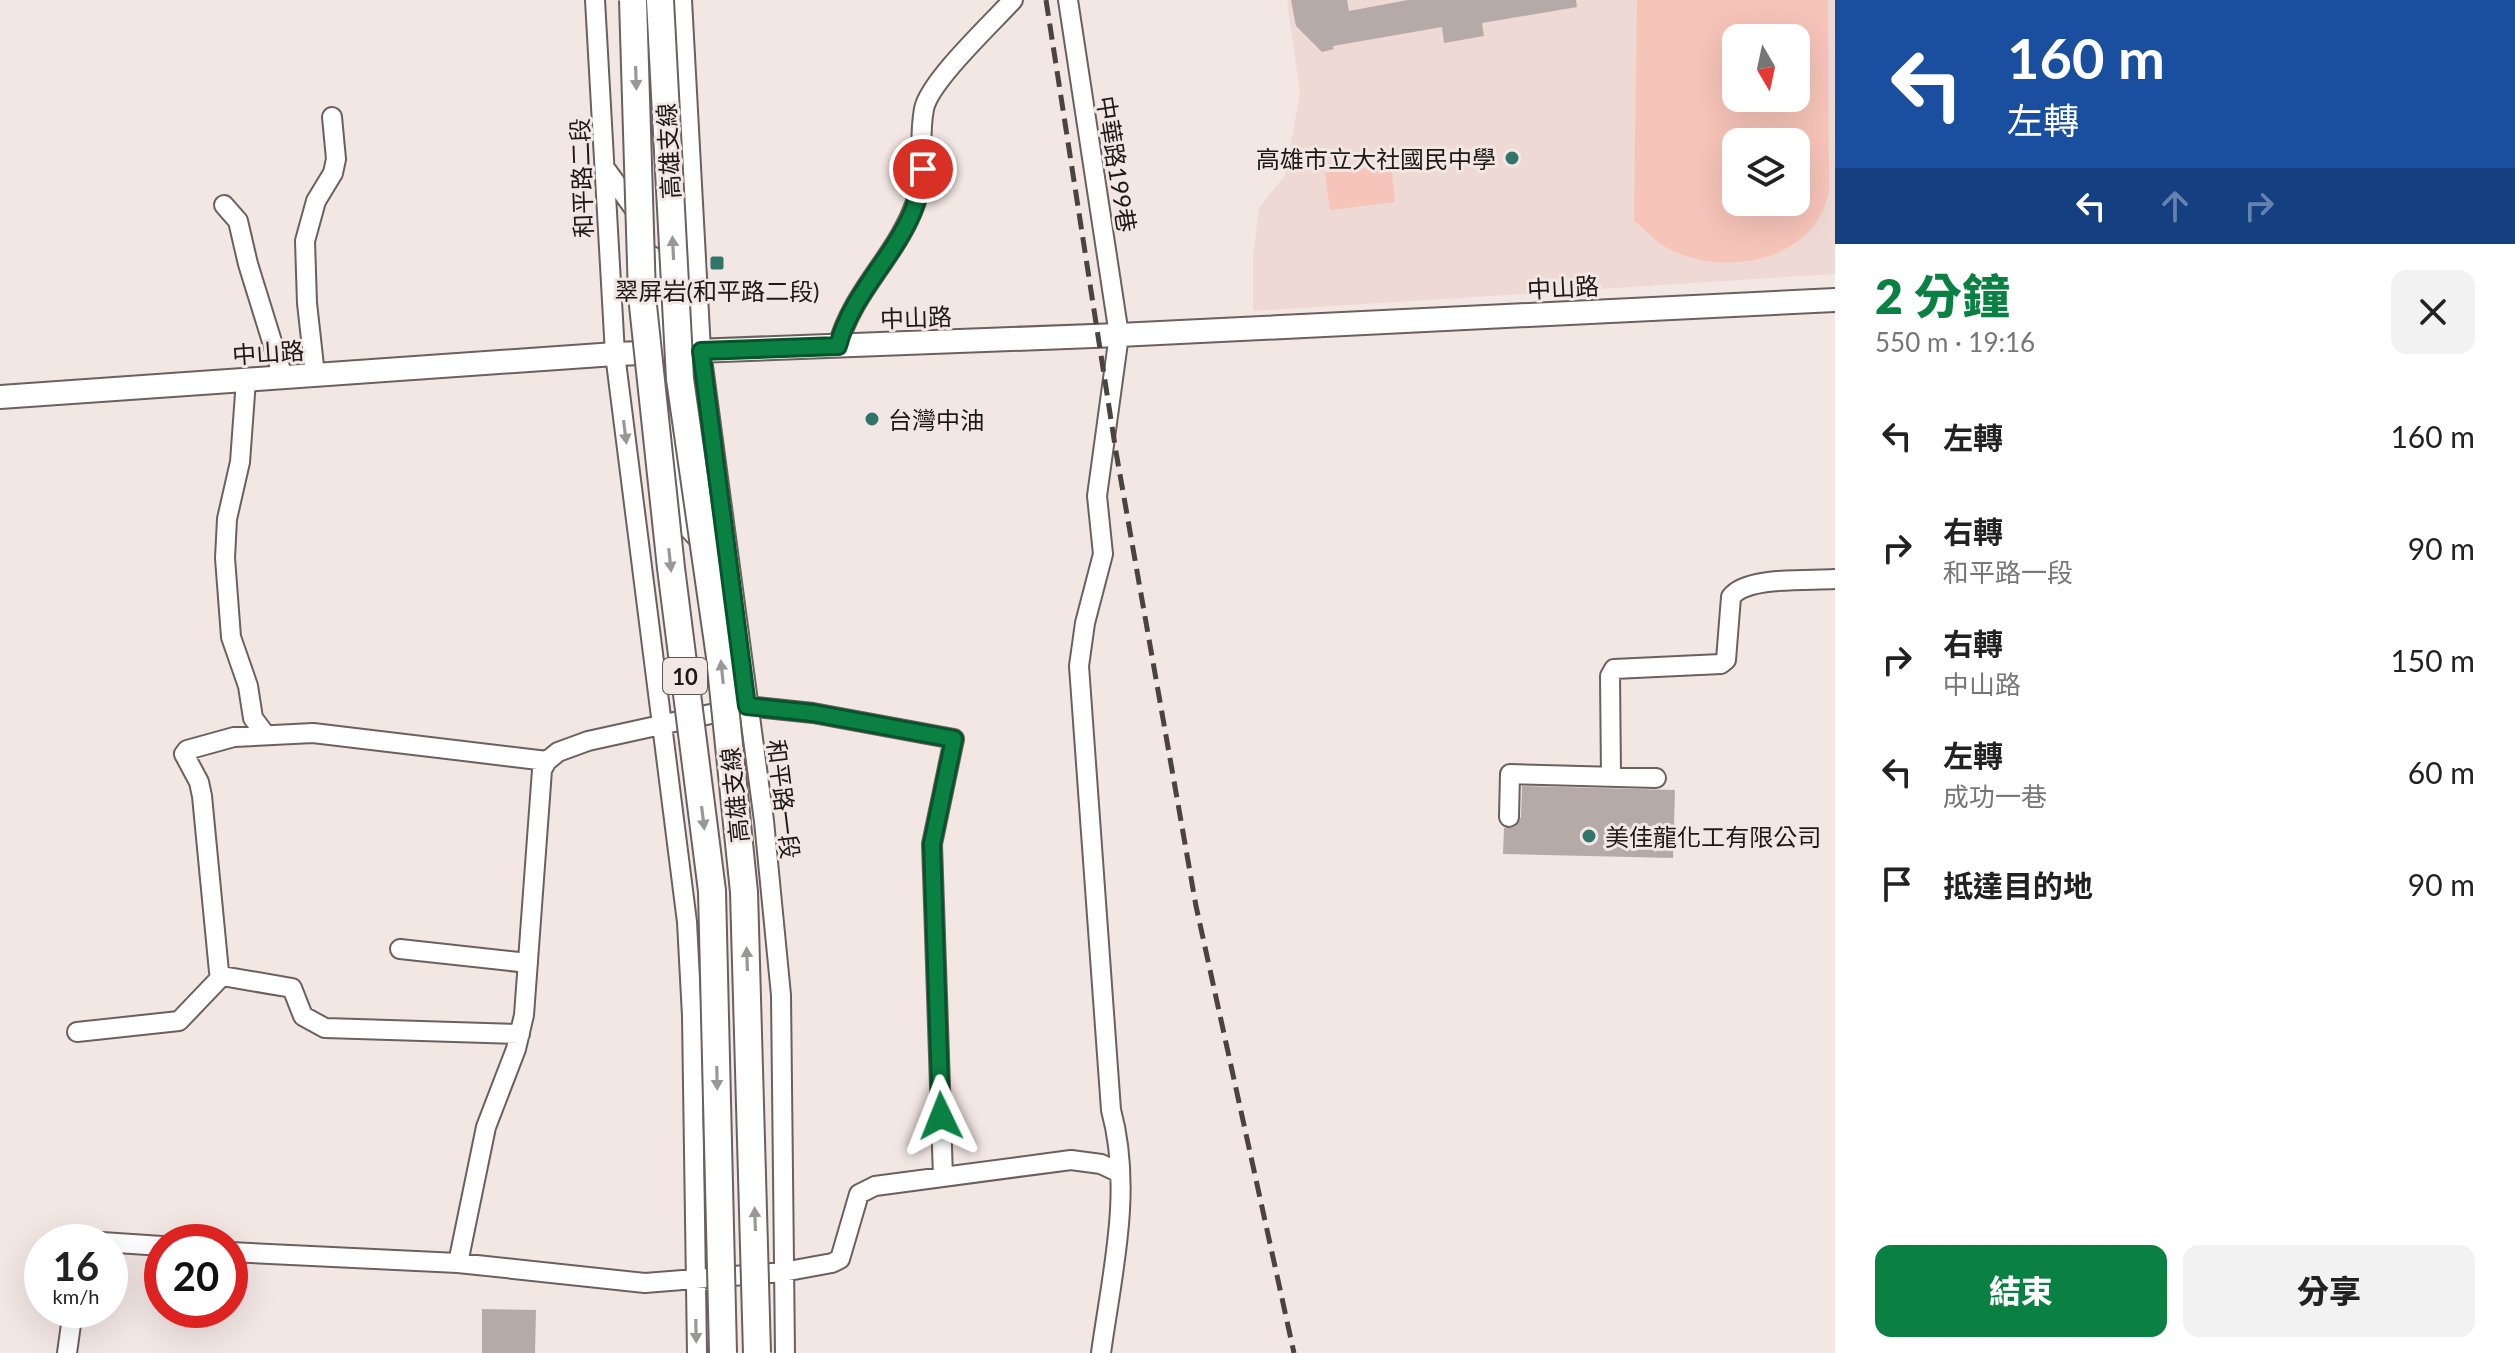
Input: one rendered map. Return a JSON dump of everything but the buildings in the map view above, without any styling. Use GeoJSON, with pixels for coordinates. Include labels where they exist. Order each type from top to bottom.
{"type":"FeatureCollection","features":[{"type":"Feature","properties":{"kind":"highway","name":"高雄支線"},"geometry":{"type":"LineString","coordinates":[[633,0],[642,296],[671,568],[712,891],[723,1353]]}},
{"type":"Feature","properties":{"kind":"highway","name":"高雄支線"},"geometry":{"type":"LineString","coordinates":[[660,0],[680,379],[720,657],[744,892],[757,1353]]}},
{"type":"Feature","properties":{"kind":"main road","name":"中山路"},"geometry":{"type":"LineString","coordinates":[[0,397],[615,354],[1119,335],[1835,300]]}},
{"type":"Feature","properties":{"kind":"street","name":"和平路二段"},"geometry":{"type":"LineString","coordinates":[[595,0],[615,354]]}},
{"type":"Feature","properties":{"kind":"street"},"geometry":{"type":"LineString","coordinates":[[682,0],[701,351]]}},
{"type":"Feature","properties":{"kind":"street"},"geometry":{"type":"LineString","coordinates":[[838,346],[845,320],[896,243],[913,211],[923,169],[924,109],[928,99],[953,65],[1013,0]]}},
{"type":"Feature","properties":{"kind":"street","name":"中華路199巷"},"geometry":{"type":"LineString","coordinates":[[1068,0],[1119,335],[1097,496],[1103,554],[1085,623],[1079,666],[1111,1110],[1119,1142],[1120,1173],[1121,1210],[1101,1353]]}},
{"type":"Feature","properties":{"kind":"street"},"geometry":{"type":"LineString","coordinates":[[315,375],[307,303],[305,241],[316,201],[333,173],[336,159],[332,117]]}},
{"type":"Feature","properties":{"kind":"street"},"geometry":{"type":"LineString","coordinates":[[605,168],[650,230],[684,524],[731,573]]}},
{"type":"Feature","properties":{"kind":"street"},"geometry":{"type":"LineString","coordinates":[[224,205],[238,221],[283,377]]}},
{"type":"Feature","properties":{"kind":"street","name":"和平路一段"},"geometry":{"type":"LineString","coordinates":[[701,351],[764,821],[781,995],[785,1353]]}},
{"type":"Feature","properties":{"kind":"street"},"geometry":{"type":"LineString","coordinates":[[615,354],[687,922],[692,1016],[697,1353]]}},
{"type":"Feature","properties":{"kind":"street"},"geometry":{"type":"LineString","coordinates":[[246,380],[240,462],[227,519],[225,558],[231,637],[248,686],[253,718],[265,734]]}},
{"type":"Feature","properties":{"kind":"street"},"geometry":{"type":"LineString","coordinates":[[1611,776],[1610,676],[1614,669],[1721,664],[1726,660],[1731,597],[1737,589],[1753,584],[1835,579]]}},
{"type":"Feature","properties":{"kind":"street"},"geometry":{"type":"LineString","coordinates":[[458,1263],[486,1127],[520,1034],[542,770],[558,752],[588,741],[747,706],[813,713],[954,739],[932,844],[943,1177]]}},
{"type":"Feature","properties":{"kind":"street"},"geometry":{"type":"LineString","coordinates":[[520,1034],[325,1028],[303,1016],[292,988],[222,976],[219,972],[202,796],[184,754],[187,750],[234,737],[313,733],[547,761]]}},
{"type":"Feature","properties":{"kind":"street"},"geometry":{"type":"LineString","coordinates":[[1509,817],[1510,774],[1656,778]]}},
{"type":"Feature","properties":{"kind":"street"},"geometry":{"type":"LineString","coordinates":[[400,949],[528,963]]}},
{"type":"Feature","properties":{"kind":"street"},"geometry":{"type":"LineString","coordinates":[[77,1032],[179,1021],[222,976]]}},
{"type":"Feature","properties":{"kind":"street"},"geometry":{"type":"LineString","coordinates":[[248,1253],[458,1263],[645,1283],[783,1272],[840,1259],[857,1199],[864,1190],[875,1186],[1071,1160],[1101,1164],[1120,1173]]}},
{"type":"Feature","properties":{"kind":"street"},"geometry":{"type":"LineString","coordinates":[[67,1353],[70,1328]]}},
{"type":"Feature","properties":{"kind":"shaded area","name":"高雄市立大社國民中學"},"geometry":{"type":"Polygon","coordinates":[[[1287,0],[1835,0],[1835,274],[1253,311],[1253,257],[1259,208],[1285,175],[1300,93],[1287,0]]]}},
{"type":"Feature","properties":{"kind":"shaded area"},"geometry":{"type":"Polygon","coordinates":[[[1637,0],[1828,0],[1829,190],[1821,215],[1806,234],[1786,249],[1762,258],[1736,262],[1710,261],[1685,256],[1662,245],[1634,221],[1637,0]]]}},
{"type":"Feature","properties":{"kind":"shaded area"},"geometry":{"type":"Polygon","coordinates":[[[1391,165],[1395,202],[1330,210],[1325,173],[1391,165]]]}},
{"type":"Feature","properties":{"kind":"railway"},"geometry":{"type":"LineString","coordinates":[[1046,0],[1116,452],[1196,906],[1294,1353]]}},
{"type":"Feature","properties":{"kind":"place","name":"高雄市立大社國民中學"},"geometry":{"type":"Point","coordinates":[1512,158]}},
{"type":"Feature","properties":{"kind":"place","name":"翠屏岩(和平路二段)"},"geometry":{"type":"Point","coordinates":[717,263]}},
{"type":"Feature","properties":{"kind":"place","name":"台灣中油"},"geometry":{"type":"Point","coordinates":[872,419]}},
{"type":"Feature","properties":{"kind":"place","name":"美佳龍化工有限公司"},"geometry":{"type":"Point","coordinates":[1589,836]}},
{"type":"Feature","properties":{"kind":"route"},"geometry":{"type":"LineString","coordinates":[[923,169],[913,211],[896,243],[845,320],[838,346],[701,351],[747,706],[813,713],[954,739],[932,844],[941,1116]]}}]}
